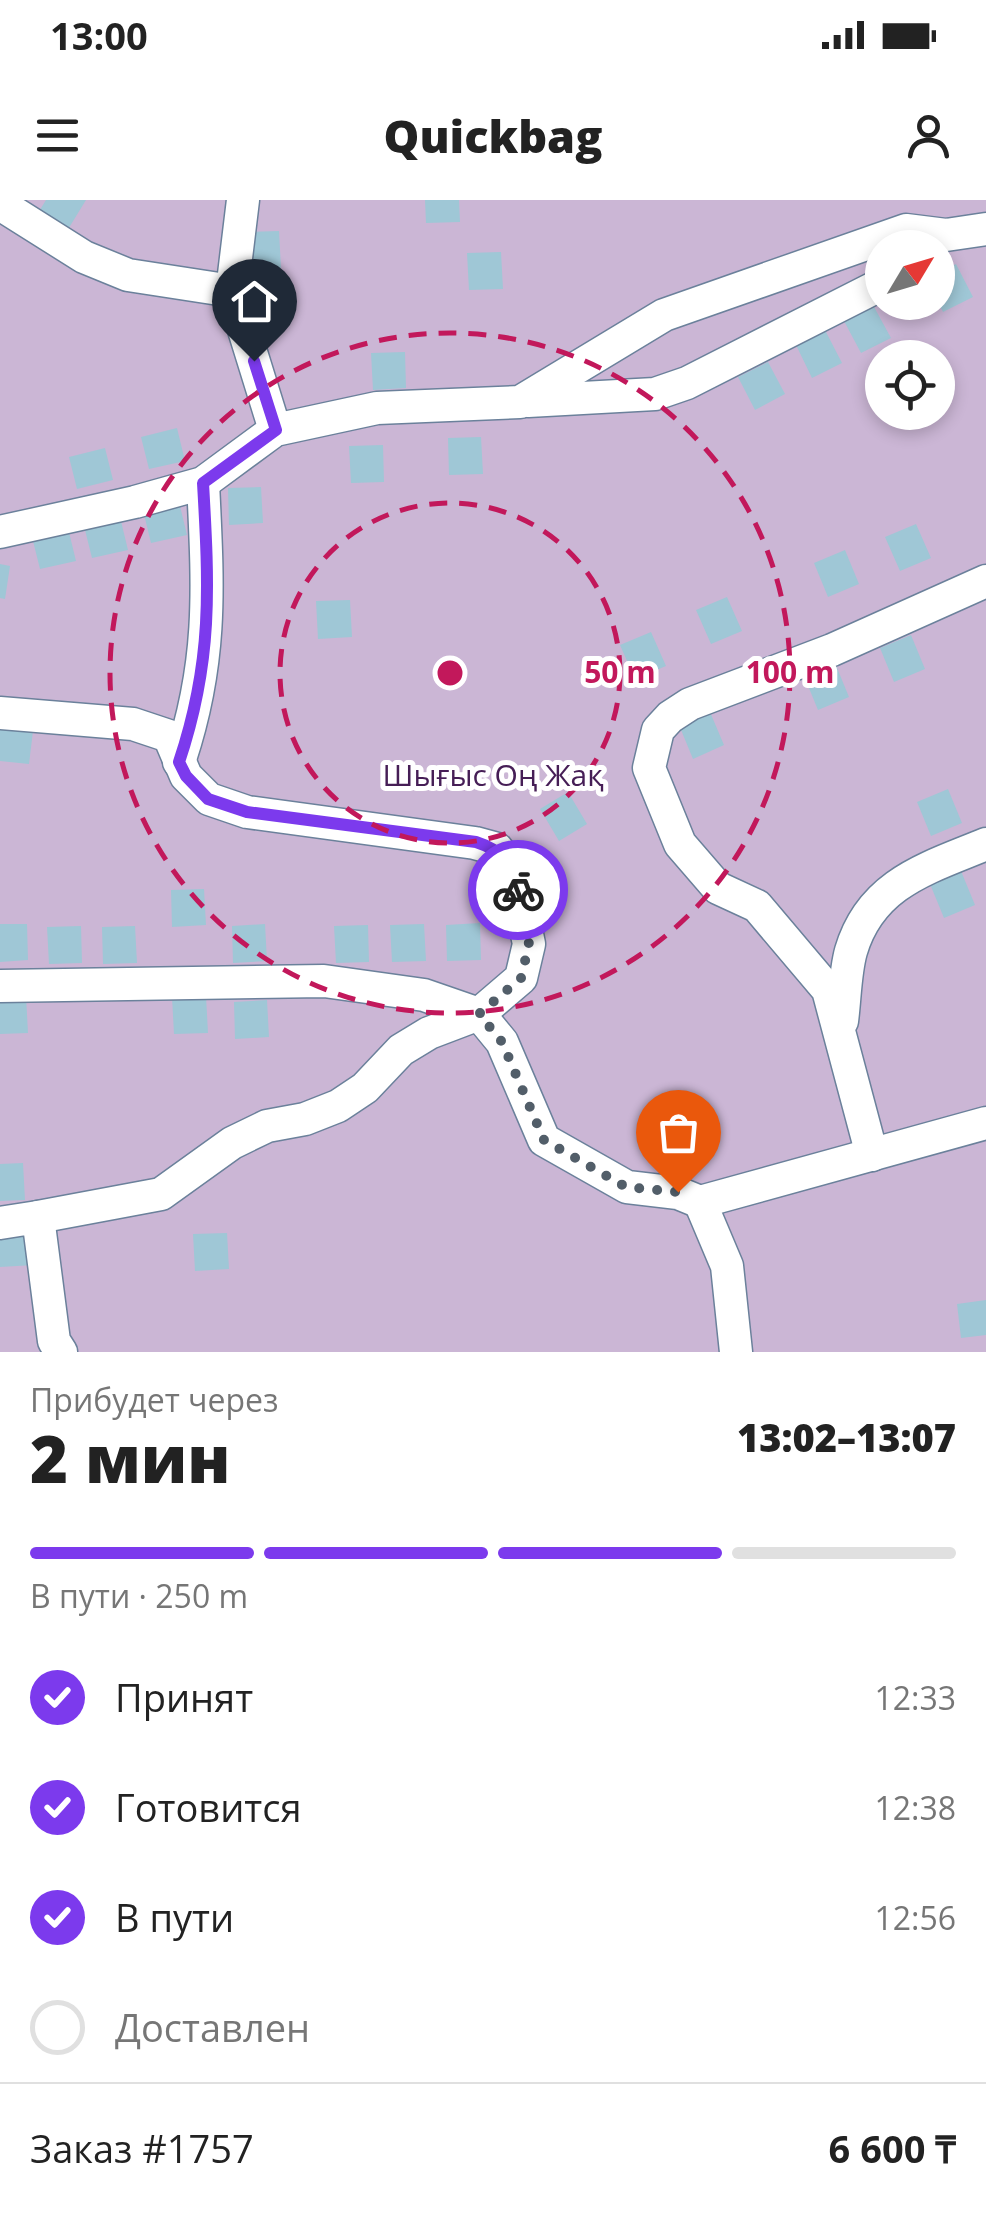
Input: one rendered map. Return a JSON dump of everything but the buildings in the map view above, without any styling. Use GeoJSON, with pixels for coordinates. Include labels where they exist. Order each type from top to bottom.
{"type":"FeatureCollection","features":[{"type":"Feature","properties":{"kind":"street"},"geometry":{"type":"LineString","coordinates":[[243,200],[232,291],[276,430]]}},
{"type":"Feature","properties":{"kind":"street"},"geometry":{"type":"LineString","coordinates":[[0,204],[84,257],[128,275],[232,291]]}},
{"type":"Feature","properties":{"kind":"street"},"geometry":{"type":"LineString","coordinates":[[520,402],[664,315],[906,230],[946,235],[982,231]]}},
{"type":"Feature","properties":{"kind":"street"},"geometry":{"type":"LineString","coordinates":[[955,245],[982,231]]}},
{"type":"Feature","properties":{"kind":"street"},"geometry":{"type":"LineString","coordinates":[[0,532],[203,483],[276,430],[377,408],[654,394],[687,383],[865,293]]}},
{"type":"Feature","properties":{"kind":"street"},"geometry":{"type":"LineString","coordinates":[[179,762],[195,714],[207,640],[203,483]]}},
{"type":"Feature","properties":{"kind":"street"},"geometry":{"type":"LineString","coordinates":[[872,1155],[828,990],[756,906],[718,888],[680,844],[649,768],[658,730],[690,704],[832,650],[986,581]]}},
{"type":"Feature","properties":{"kind":"street"},"geometry":{"type":"LineString","coordinates":[[0,714],[133,724],[170,736],[186,776],[208,799],[247,812],[476,842],[497,849],[514,872],[529,944],[521,978],[479,1014],[429,1033],[402,1050],[366,1088],[338,1106],[249,1134],[161,1194],[0,1223]]}},
{"type":"Feature","properties":{"kind":"street"},"geometry":{"type":"LineString","coordinates":[[840,1035],[852,950],[875,902],[917,872],[986,844]]}},
{"type":"Feature","properties":{"kind":"street"},"geometry":{"type":"LineString","coordinates":[[0,986],[324,981],[424,995],[479,1014],[502,1042],[544,1140],[626,1187],[678,1192],[700,1202],[986,1123]]}},
{"type":"Feature","properties":{"kind":"street"},"geometry":{"type":"LineString","coordinates":[[700,1202],[728,1266],[736,1352]]}},
{"type":"Feature","properties":{"kind":"street"},"geometry":{"type":"LineString","coordinates":[[38,1217],[54,1341],[60,1352]]}},
{"type":"Feature","properties":{"kind":"green space","name":"Шығыс Оң Жақ"},"geometry":{"type":"Polygon","coordinates":[[[0,200],[986,200],[986,1352],[0,1352],[0,200]]]}},
{"type":"Feature","properties":{"kind":"way so far"},"geometry":{"type":"LineString","coordinates":[[518,890],[529,944],[521,978],[479,1014],[502,1042],[544,1140],[626,1187],[678,1192]]}},
{"type":"Feature","properties":{"kind":"route"},"geometry":{"type":"LineString","coordinates":[[254,361],[276,430],[203,483],[207,640],[195,714],[179,762],[186,776],[208,799],[247,812],[476,842],[497,849],[514,872],[518,890]]}}]}
